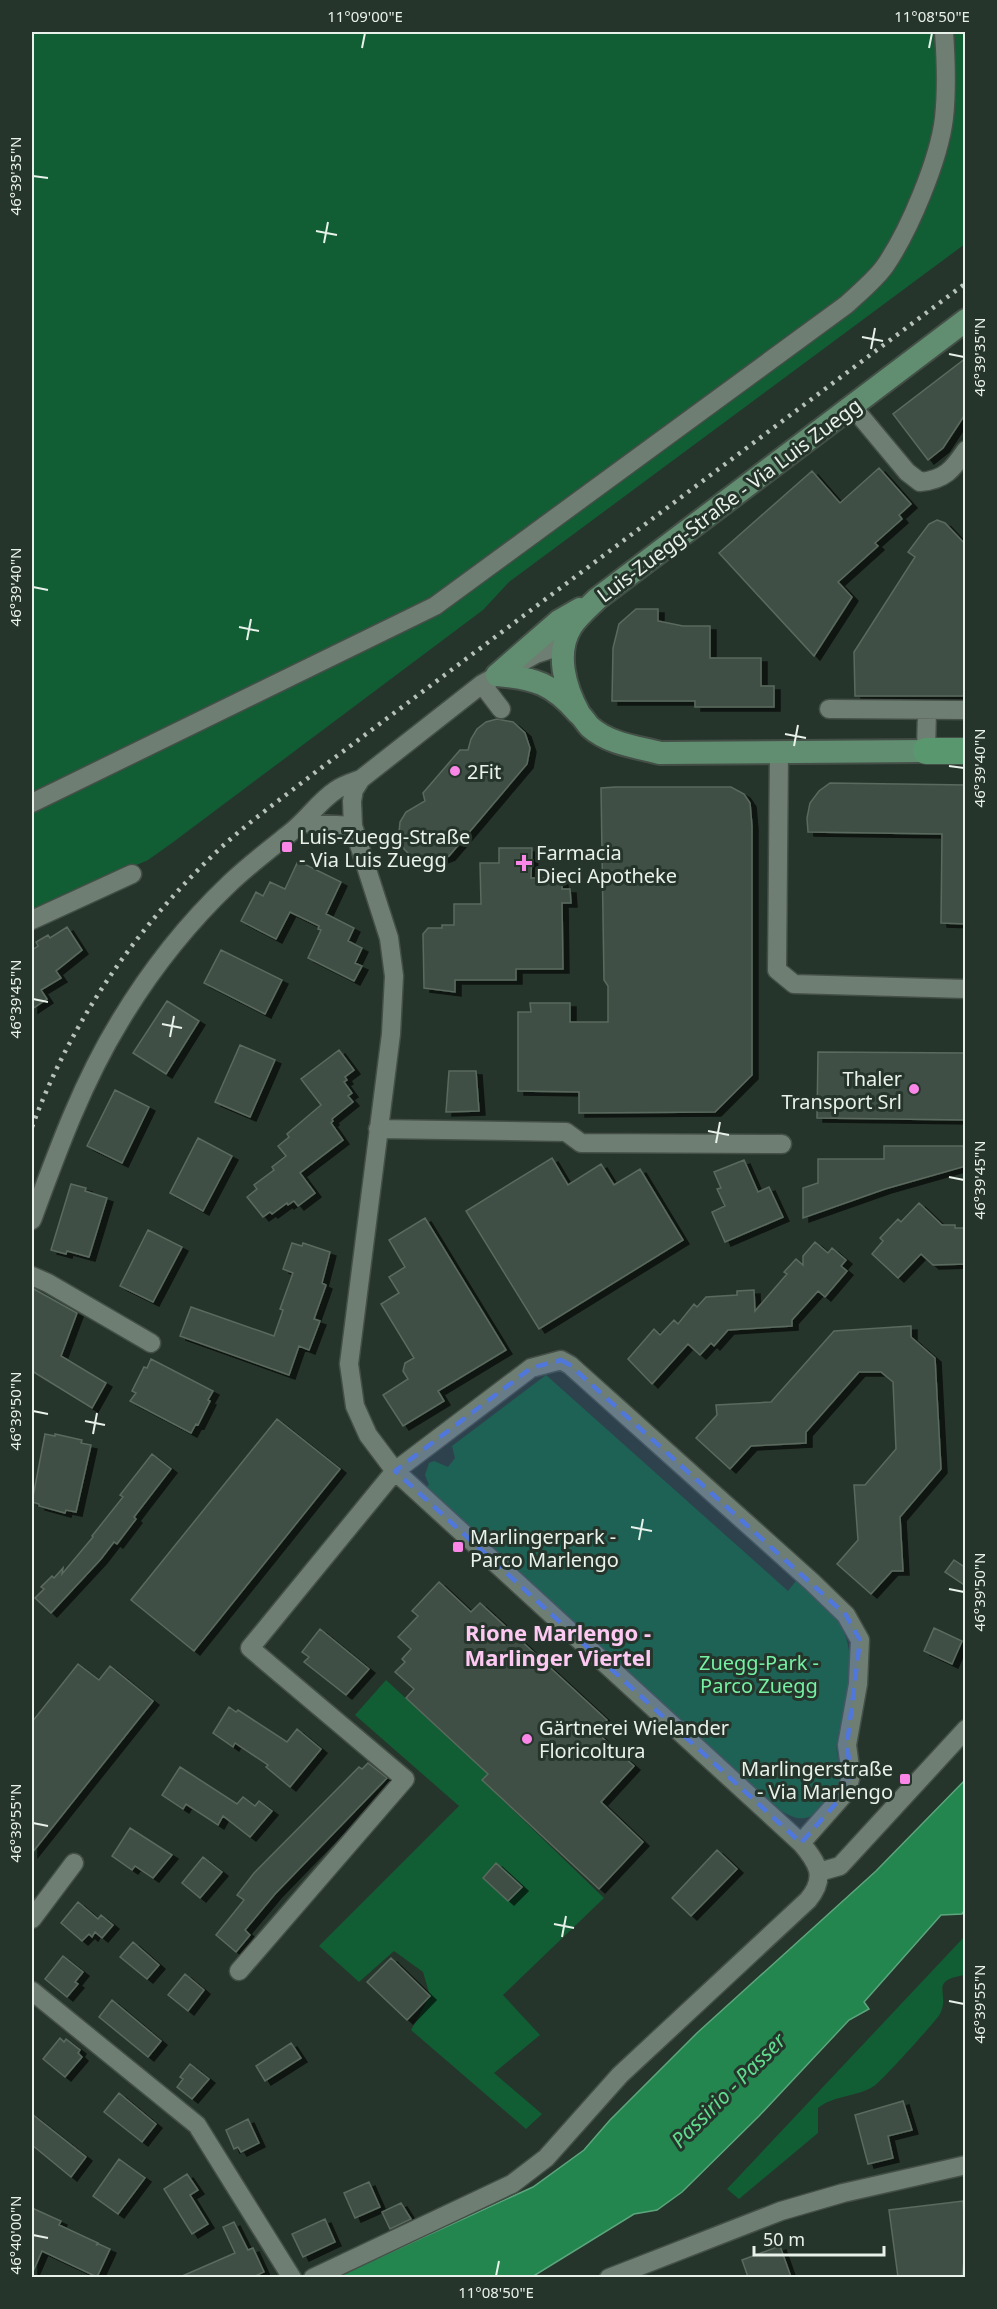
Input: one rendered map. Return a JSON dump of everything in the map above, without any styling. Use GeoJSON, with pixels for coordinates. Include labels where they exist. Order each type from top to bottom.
{"type":"FeatureCollection","features":[{"type":"Feature","properties":{"kind":"highway"},"geometry":{"type":"LineString","coordinates":[[926,751],[966,751]]}},
{"type":"Feature","properties":{"kind":"main road","name":"Luis-Zuegg-Straße - Via Luis Zuegg"},"geometry":{"type":"LineString","coordinates":[[564,645],[571,628],[597,599],[966,320]]}},
{"type":"Feature","properties":{"kind":"main road"},"geometry":{"type":"LineString","coordinates":[[489,680],[559,621],[597,599]]}},
{"type":"Feature","properties":{"kind":"main road"},"geometry":{"type":"LineString","coordinates":[[564,645],[566,688],[579,713]]}},
{"type":"Feature","properties":{"kind":"main road"},"geometry":{"type":"LineString","coordinates":[[489,680],[533,680],[549,686],[601,735],[625,745],[660,753],[926,751]]}},
{"type":"Feature","properties":{"kind":"street"},"geometry":{"type":"LineString","coordinates":[[32,802],[435,606],[846,305],[884,267],[928,179],[944,119],[946,58],[944,32]]}},
{"type":"Feature","properties":{"kind":"street"},"geometry":{"type":"LineString","coordinates":[[852,406],[907,472],[920,482],[934,481],[952,470],[966,450]]}},
{"type":"Feature","properties":{"kind":"street"},"geometry":{"type":"LineString","coordinates":[[32,1220],[59,1146],[84,1088],[119,1022],[150,975],[177,940],[230,883],[303,823],[317,805],[338,788],[361,779],[489,680],[536,654],[564,645]]}},
{"type":"Feature","properties":{"kind":"street"},"geometry":{"type":"LineString","coordinates":[[489,680],[501,709]]}},
{"type":"Feature","properties":{"kind":"street"},"geometry":{"type":"LineString","coordinates":[[829,709],[966,710]]}},
{"type":"Feature","properties":{"kind":"street"},"geometry":{"type":"LineString","coordinates":[[926,751],[927,710]]}},
{"type":"Feature","properties":{"kind":"street"},"geometry":{"type":"LineString","coordinates":[[779,752],[777,970],[794,984],[966,989]]}},
{"type":"Feature","properties":{"kind":"street"},"geometry":{"type":"LineString","coordinates":[[313,2277],[512,2184],[546,2158],[620,2075],[808,1900],[815,1892],[819,1872],[816,1862],[801,1843],[394,1471],[370,1441],[355,1406],[349,1364],[391,1034],[394,976],[389,938],[353,826],[352,801],[354,790],[361,779]]}},
{"type":"Feature","properties":{"kind":"street"},"geometry":{"type":"LineString","coordinates":[[303,823],[353,826]]}},
{"type":"Feature","properties":{"kind":"street"},"geometry":{"type":"LineString","coordinates":[[32,920],[132,874]]}},
{"type":"Feature","properties":{"kind":"street"},"geometry":{"type":"LineString","coordinates":[[378,1129],[566,1132],[582,1143],[783,1144]]}},
{"type":"Feature","properties":{"kind":"street"},"geometry":{"type":"LineString","coordinates":[[32,1276],[151,1343]]}},
{"type":"Feature","properties":{"kind":"street"},"geometry":{"type":"LineString","coordinates":[[239,1971],[405,1779],[250,1648],[394,1471],[531,1368],[561,1360],[570,1365],[812,1582],[846,1615],[860,1640],[858,1684],[847,1745],[851,1775],[847,1791],[801,1843]]}},
{"type":"Feature","properties":{"kind":"street"},"geometry":{"type":"LineString","coordinates":[[819,1872],[840,1866],[966,1729]]}},
{"type":"Feature","properties":{"kind":"street"},"geometry":{"type":"LineString","coordinates":[[32,1919],[74,1863]]}},
{"type":"Feature","properties":{"kind":"street"},"geometry":{"type":"LineString","coordinates":[[32,1991],[197,2125],[292,2277]]}},
{"type":"Feature","properties":{"kind":"street"},"geometry":{"type":"LineString","coordinates":[[609,2277],[781,2211],[843,2193],[966,2165]]}},
{"type":"Feature","properties":{"kind":"highlighted area"},"geometry":{"type":"Polygon","coordinates":[[[561,1360],[570,1365],[846,1615],[860,1640],[847,1745],[851,1775],[847,1791],[801,1843],[395,1471],[531,1368],[561,1360]]]}},
{"type":"Feature","properties":{"kind":"green space"},"geometry":{"type":"Polygon","coordinates":[[[32,32],[965,32],[965,244],[509,582],[483,610],[172,843],[148,860],[32,911],[32,32]]]}},
{"type":"Feature","properties":{"kind":"green space","name":"Zuegg-Park - Parco Zuegg"},"geometry":{"type":"Polygon","coordinates":[[[546,1375],[788,1591],[796,1581],[839,1623],[848,1643],[850,1657],[848,1687],[837,1747],[841,1779],[830,1799],[811,1816],[799,1818],[784,1813],[776,1807],[426,1487],[429,1485],[425,1475],[429,1463],[434,1461],[448,1467],[455,1458],[452,1446],[546,1375]]]}},
{"type":"Feature","properties":{"kind":"green space"},"geometry":{"type":"Polygon","coordinates":[[[386,1680],[488,1774],[482,1780],[604,1898],[503,1995],[540,2035],[494,2073],[542,2114],[526,2129],[411,2030],[430,1996],[423,1972],[394,1951],[359,1982],[319,1946],[459,1806],[355,1715],[386,1680]]]}},
{"type":"Feature","properties":{"kind":"green space"},"geometry":{"type":"Polygon","coordinates":[[[965,1936],[965,1975],[943,1984],[943,2007],[940,2014],[897,2063],[868,2090],[831,2101],[818,2108],[818,2133],[739,2199],[727,2189],[965,1936]]]}},
{"type":"Feature","properties":{"kind":"water","name":"Passirio - Passer"},"geometry":{"type":"Polygon","coordinates":[[[965,1780],[965,1909],[962,1914],[941,1915],[864,2002],[869,2009],[849,2020],[759,2116],[682,2192],[657,2210],[634,2214],[532,2277],[334,2278],[533,2187],[584,2150],[610,2120],[697,2033],[876,1871],[965,1780]]]}},
{"type":"Feature","properties":{"kind":"building"},"geometry":{"type":"Polygon","coordinates":[[[966,358],[966,413],[943,448],[928,460],[893,414],[966,358]]]}},
{"type":"Feature","properties":{"kind":"building"},"geometry":{"type":"Polygon","coordinates":[[[879,468],[911,504],[899,515],[902,519],[875,543],[878,546],[838,582],[852,597],[814,656],[719,553],[812,471],[840,503],[879,468]]]}},
{"type":"Feature","properties":{"kind":"building"},"geometry":{"type":"Polygon","coordinates":[[[937,520],[945,523],[966,545],[966,696],[855,696],[854,652],[915,557],[908,552],[929,524],[937,520]]]}},
{"type":"Feature","properties":{"kind":"building"},"geometry":{"type":"Polygon","coordinates":[[[636,609],[658,609],[658,621],[683,626],[710,626],[710,658],[761,658],[761,686],[774,686],[774,707],[695,707],[695,701],[612,701],[613,648],[619,624],[636,609]]]}},
{"type":"Feature","properties":{"kind":"building"},"geometry":{"type":"Polygon","coordinates":[[[497,719],[513,722],[525,733],[530,748],[527,764],[449,856],[434,862],[422,862],[412,857],[404,849],[399,833],[400,822],[406,812],[425,801],[423,793],[460,750],[468,750],[477,729],[486,722],[497,719]]]}},
{"type":"Feature","properties":{"kind":"building"},"geometry":{"type":"Polygon","coordinates":[[[830,783],[966,785],[966,924],[941,923],[942,834],[808,832],[807,818],[810,803],[819,791],[830,783]]]}},
{"type":"Feature","properties":{"kind":"building"},"geometry":{"type":"Polygon","coordinates":[[[731,787],[744,794],[750,803],[752,826],[752,1075],[715,1112],[579,1113],[579,1092],[518,1091],[518,1012],[531,1012],[530,1003],[570,1003],[570,1022],[608,1022],[608,986],[604,980],[601,788],[731,787]]]}},
{"type":"Feature","properties":{"kind":"building"},"geometry":{"type":"Polygon","coordinates":[[[499,848],[532,848],[531,878],[562,878],[562,889],[570,889],[571,903],[562,903],[563,969],[516,969],[516,980],[455,980],[455,992],[424,988],[423,934],[428,928],[454,925],[454,904],[481,904],[480,863],[499,863],[499,848]]]}},
{"type":"Feature","properties":{"kind":"building"},"geometry":{"type":"Polygon","coordinates":[[[298,861],[341,882],[326,914],[354,928],[348,941],[362,948],[355,963],[362,966],[354,981],[308,958],[321,930],[318,929],[319,926],[290,912],[276,939],[241,921],[256,892],[263,896],[270,882],[285,889],[298,861]]]}},
{"type":"Feature","properties":{"kind":"building"},"geometry":{"type":"Polygon","coordinates":[[[67,927],[82,950],[56,971],[61,978],[41,990],[47,999],[32,1009],[32,950],[38,946],[36,942],[48,935],[50,938],[67,927]]]}},
{"type":"Feature","properties":{"kind":"building"},"geometry":{"type":"Polygon","coordinates":[[[221,950],[282,980],[265,1014],[204,983],[221,950]]]}},
{"type":"Feature","properties":{"kind":"building"},"geometry":{"type":"Polygon","coordinates":[[[167,1001],[199,1021],[166,1074],[133,1053],[167,1001]]]}},
{"type":"Feature","properties":{"kind":"building"},"geometry":{"type":"Polygon","coordinates":[[[240,1045],[275,1060],[250,1117],[215,1102],[240,1045]]]}},
{"type":"Feature","properties":{"kind":"building"},"geometry":{"type":"Polygon","coordinates":[[[339,1050],[354,1070],[345,1077],[347,1080],[344,1082],[352,1093],[348,1096],[353,1102],[332,1119],[331,1123],[343,1140],[300,1173],[315,1193],[298,1206],[294,1201],[288,1205],[287,1203],[272,1214],[270,1212],[263,1217],[247,1197],[257,1189],[254,1185],[274,1170],[272,1167],[286,1156],[278,1146],[289,1137],[287,1134],[321,1105],[301,1079],[339,1050]]]}},
{"type":"Feature","properties":{"kind":"building"},"geometry":{"type":"Polygon","coordinates":[[[818,1052],[966,1053],[966,1120],[817,1118],[818,1052]]]}},
{"type":"Feature","properties":{"kind":"building"},"geometry":{"type":"Polygon","coordinates":[[[449,1071],[476,1071],[479,1111],[446,1112],[449,1071]]]}},
{"type":"Feature","properties":{"kind":"building"},"geometry":{"type":"Polygon","coordinates":[[[115,1090],[149,1107],[122,1163],[87,1146],[115,1090]]]}},
{"type":"Feature","properties":{"kind":"building"},"geometry":{"type":"Polygon","coordinates":[[[198,1138],[232,1156],[203,1211],[170,1193],[198,1138]]]}},
{"type":"Feature","properties":{"kind":"building"},"geometry":{"type":"Polygon","coordinates":[[[884,1146],[966,1146],[966,1166],[885,1189],[803,1218],[803,1188],[818,1183],[818,1159],[884,1159],[884,1146]]]}},
{"type":"Feature","properties":{"kind":"building"},"geometry":{"type":"Polygon","coordinates":[[[552,1158],[568,1185],[601,1164],[614,1185],[640,1169],[683,1240],[539,1329],[466,1211],[552,1158]]]}},
{"type":"Feature","properties":{"kind":"building"},"geometry":{"type":"Polygon","coordinates":[[[744,1160],[758,1192],[769,1187],[783,1217],[725,1242],[712,1212],[725,1206],[717,1189],[721,1188],[714,1172],[744,1160]]]}},
{"type":"Feature","properties":{"kind":"building"},"geometry":{"type":"Polygon","coordinates":[[[71,1184],[107,1198],[89,1257],[67,1251],[66,1254],[51,1250],[71,1184]]]}},
{"type":"Feature","properties":{"kind":"building"},"geometry":{"type":"Polygon","coordinates":[[[919,1203],[942,1225],[966,1228],[966,1264],[933,1265],[921,1254],[898,1278],[872,1254],[883,1241],[880,1238],[898,1219],[901,1222],[919,1203]]]}},
{"type":"Feature","properties":{"kind":"building"},"geometry":{"type":"Polygon","coordinates":[[[425,1218],[506,1350],[438,1391],[444,1401],[403,1426],[383,1395],[408,1379],[403,1371],[405,1363],[414,1358],[381,1304],[399,1293],[389,1277],[405,1267],[389,1240],[425,1218]]]}},
{"type":"Feature","properties":{"kind":"building"},"geometry":{"type":"Polygon","coordinates":[[[148,1230],[182,1247],[153,1302],[120,1286],[148,1230]]]}},
{"type":"Feature","properties":{"kind":"building"},"geometry":{"type":"Polygon","coordinates":[[[815,1242],[828,1253],[832,1248],[846,1260],[841,1266],[847,1271],[825,1297],[818,1291],[792,1320],[792,1326],[728,1330],[714,1346],[711,1343],[700,1355],[688,1344],[652,1384],[628,1359],[654,1329],[660,1335],[674,1320],[678,1324],[694,1304],[697,1307],[706,1297],[737,1295],[737,1291],[754,1290],[755,1311],[787,1274],[784,1272],[796,1259],[803,1265],[803,1256],[815,1242]]]}},
{"type":"Feature","properties":{"kind":"building"},"geometry":{"type":"Polygon","coordinates":[[[292,1243],[302,1246],[303,1243],[330,1252],[322,1283],[326,1285],[314,1319],[320,1321],[309,1350],[299,1346],[289,1375],[180,1336],[191,1307],[274,1336],[283,1310],[280,1309],[293,1273],[283,1269],[292,1243]]]}},
{"type":"Feature","properties":{"kind":"building"},"geometry":{"type":"Polygon","coordinates":[[[32,1288],[77,1313],[61,1356],[106,1383],[92,1408],[32,1371],[32,1288]]]}},
{"type":"Feature","properties":{"kind":"building"},"geometry":{"type":"Polygon","coordinates":[[[911,1326],[911,1337],[935,1358],[941,1469],[900,1517],[903,1571],[892,1571],[871,1594],[837,1564],[858,1540],[854,1485],[865,1485],[896,1449],[893,1382],[881,1372],[859,1372],[806,1432],[806,1443],[751,1446],[730,1469],[696,1438],[717,1415],[716,1405],[771,1402],[834,1331],[911,1326]]]}},
{"type":"Feature","properties":{"kind":"building"},"geometry":{"type":"Polygon","coordinates":[[[151,1359],[213,1391],[198,1425],[196,1424],[191,1433],[130,1401],[136,1393],[132,1391],[144,1367],[147,1368],[151,1359]]]}},
{"type":"Feature","properties":{"kind":"building"},"geometry":{"type":"Polygon","coordinates":[[[277,1419],[340,1469],[194,1651],[131,1600],[277,1419]]]}},
{"type":"Feature","properties":{"kind":"building"},"geometry":{"type":"Polygon","coordinates":[[[45,1434],[82,1440],[81,1443],[91,1445],[76,1512],[66,1510],[65,1513],[32,1502],[45,1434]]]}},
{"type":"Feature","properties":{"kind":"building"},"geometry":{"type":"Polygon","coordinates":[[[152,1454],[171,1469],[134,1517],[136,1519],[117,1544],[114,1542],[51,1613],[35,1598],[44,1589],[41,1587],[63,1568],[62,1574],[93,1537],[123,1497],[120,1495],[152,1454]]]}},
{"type":"Feature","properties":{"kind":"building"},"geometry":{"type":"Polygon","coordinates":[[[954,1560],[966,1568],[966,1586],[945,1572],[954,1560]]]}},
{"type":"Feature","properties":{"kind":"building","name":"Gärtnerei Wielander Floricoltura"},"geometry":{"type":"Polygon","coordinates":[[[439,1582],[471,1612],[480,1603],[607,1720],[596,1732],[634,1766],[601,1802],[643,1842],[599,1889],[482,1780],[488,1774],[406,1698],[414,1689],[395,1672],[405,1662],[402,1659],[411,1649],[398,1637],[418,1616],[412,1611],[439,1582]]]}},
{"type":"Feature","properties":{"kind":"building"},"geometry":{"type":"Polygon","coordinates":[[[934,1628],[962,1641],[952,1664],[924,1651],[934,1628]]]}},
{"type":"Feature","properties":{"kind":"building"},"geometry":{"type":"Polygon","coordinates":[[[320,1629],[369,1669],[346,1695],[304,1662],[309,1657],[302,1652],[320,1629]]]}},
{"type":"Feature","properties":{"kind":"building"},"geometry":{"type":"Polygon","coordinates":[[[78,1664],[99,1680],[110,1666],[153,1701],[32,1853],[32,1722],[78,1664]]]}},
{"type":"Feature","properties":{"kind":"building"},"geometry":{"type":"Polygon","coordinates":[[[229,1707],[236,1712],[238,1710],[287,1742],[297,1729],[321,1749],[290,1787],[266,1767],[268,1765],[235,1743],[233,1747],[213,1733],[229,1707]]]}},
{"type":"Feature","properties":{"kind":"building"},"geometry":{"type":"Polygon","coordinates":[[[368,1763],[387,1778],[275,1894],[245,1930],[250,1935],[236,1952],[216,1935],[244,1900],[237,1895],[254,1873],[359,1767],[362,1769],[368,1763]]]}},
{"type":"Feature","properties":{"kind":"building"},"geometry":{"type":"Polygon","coordinates":[[[180,1767],[237,1804],[243,1797],[255,1806],[259,1801],[272,1811],[250,1837],[223,1816],[218,1825],[186,1804],[183,1809],[162,1795],[180,1767]]]}},
{"type":"Feature","properties":{"kind":"building"},"geometry":{"type":"Polygon","coordinates":[[[130,1828],[172,1855],[153,1878],[135,1866],[132,1870],[112,1856],[130,1828]]]}},
{"type":"Feature","properties":{"kind":"building"},"geometry":{"type":"Polygon","coordinates":[[[717,1850],[737,1869],[691,1916],[672,1898],[717,1850]]]}},
{"type":"Feature","properties":{"kind":"building"},"geometry":{"type":"Polygon","coordinates":[[[203,1857],[222,1872],[200,1898],[182,1883],[203,1857]]]}},
{"type":"Feature","properties":{"kind":"building"},"geometry":{"type":"Polygon","coordinates":[[[496,1863],[522,1887],[508,1901],[483,1878],[496,1863]]]}},
{"type":"Feature","properties":{"kind":"building"},"geometry":{"type":"Polygon","coordinates":[[[78,1902],[98,1919],[101,1915],[113,1925],[102,1938],[95,1932],[92,1937],[89,1934],[82,1941],[61,1923],[78,1902]]]}},
{"type":"Feature","properties":{"kind":"building"},"geometry":{"type":"Polygon","coordinates":[[[133,1942],[159,1965],[147,1979],[120,1957],[133,1942]]]}},
{"type":"Feature","properties":{"kind":"building"},"geometry":{"type":"Polygon","coordinates":[[[63,1956],[83,1972],[75,1982],[78,1984],[67,1997],[45,1979],[63,1956]]]}},
{"type":"Feature","properties":{"kind":"building"},"geometry":{"type":"Polygon","coordinates":[[[391,1958],[430,1996],[407,2020],[367,1982],[391,1958]]]}},
{"type":"Feature","properties":{"kind":"building"},"geometry":{"type":"Polygon","coordinates":[[[185,1974],[204,1990],[188,2011],[168,1995],[185,1974]]]}},
{"type":"Feature","properties":{"kind":"building"},"geometry":{"type":"Polygon","coordinates":[[[112,2000],[161,2041],[148,2057],[99,2017],[112,2000]]]}},
{"type":"Feature","properties":{"kind":"building"},"geometry":{"type":"Polygon","coordinates":[[[60,2038],[64,2042],[66,2039],[80,2050],[78,2053],[82,2057],[65,2077],[43,2059],[60,2038]]]}},
{"type":"Feature","properties":{"kind":"building"},"geometry":{"type":"Polygon","coordinates":[[[291,2043],[301,2058],[265,2081],[256,2066],[291,2043]]]}},
{"type":"Feature","properties":{"kind":"building"},"geometry":{"type":"Polygon","coordinates":[[[190,2064],[209,2079],[192,2099],[177,2087],[183,2079],[180,2077],[190,2064]]]}},
{"type":"Feature","properties":{"kind":"building"},"geometry":{"type":"Polygon","coordinates":[[[119,2093],[156,2124],[142,2142],[104,2112],[119,2093]]]}},
{"type":"Feature","properties":{"kind":"building"},"geometry":{"type":"Polygon","coordinates":[[[903,2101],[912,2130],[888,2136],[893,2158],[868,2164],[855,2115],[903,2101]]]}},
{"type":"Feature","properties":{"kind":"building"},"geometry":{"type":"Polygon","coordinates":[[[32,2114],[86,2157],[71,2177],[32,2145],[32,2114]]]}},
{"type":"Feature","properties":{"kind":"building"},"geometry":{"type":"Polygon","coordinates":[[[248,2119],[259,2143],[241,2152],[238,2147],[234,2149],[226,2130],[248,2119]]]}},
{"type":"Feature","properties":{"kind":"building"},"geometry":{"type":"Polygon","coordinates":[[[119,2159],[145,2178],[118,2214],[93,2196],[119,2159]]]}},
{"type":"Feature","properties":{"kind":"building"},"geometry":{"type":"Polygon","coordinates":[[[187,2174],[198,2190],[190,2195],[208,2224],[192,2234],[164,2189],[187,2174]]]}},
{"type":"Feature","properties":{"kind":"building"},"geometry":{"type":"Polygon","coordinates":[[[369,2182],[380,2207],[355,2218],[344,2193],[369,2182]]]}},
{"type":"Feature","properties":{"kind":"building"},"geometry":{"type":"Polygon","coordinates":[[[963,2201],[966,2243],[962,2277],[898,2277],[889,2210],[963,2201]]]}},
{"type":"Feature","properties":{"kind":"building"},"geometry":{"type":"Polygon","coordinates":[[[401,2203],[411,2219],[390,2229],[382,2212],[401,2203]]]}},
{"type":"Feature","properties":{"kind":"building"},"geometry":{"type":"Polygon","coordinates":[[[32,2208],[61,2221],[59,2225],[98,2243],[96,2245],[110,2249],[97,2277],[42,2251],[32,2274],[32,2208]]]}},
{"type":"Feature","properties":{"kind":"building"},"geometry":{"type":"Polygon","coordinates":[[[325,2219],[335,2242],[303,2257],[292,2234],[325,2219]]]}},
{"type":"Feature","properties":{"kind":"building"},"geometry":{"type":"Polygon","coordinates":[[[234,2222],[248,2250],[253,2248],[264,2272],[253,2277],[180,2277],[235,2253],[223,2227],[234,2222]]]}},
{"type":"Feature","properties":{"kind":"building"},"geometry":{"type":"Polygon","coordinates":[[[780,2246],[791,2277],[748,2277],[742,2260],[780,2246]]]}},
{"type":"Feature","properties":{"kind":"railway"},"geometry":{"type":"LineString","coordinates":[[32,1127],[64,1053],[105,984],[153,919],[221,848],[317,771],[966,283]]}},
{"type":"Feature","properties":{"kind":"place","name":"2Fit"},"geometry":{"type":"Point","coordinates":[455,771]}},
{"type":"Feature","properties":{"kind":"place","name":"Luis-Zuegg-Straße - Via Luis Zuegg"},"geometry":{"type":"Point","coordinates":[287,847]}},
{"type":"Feature","properties":{"kind":"place","name":"Farmacia Dieci Apotheke"},"geometry":{"type":"Point","coordinates":[524,863]}},
{"type":"Feature","properties":{"kind":"place","name":"Thaler Transport Srl"},"geometry":{"type":"Point","coordinates":[914,1089]}},
{"type":"Feature","properties":{"kind":"place","name":"Marlingerpark - Parco Marlengo"},"geometry":{"type":"Point","coordinates":[458,1547]}},
{"type":"Feature","properties":{"kind":"place","name":"Gärtnerei Wielander Floricoltura"},"geometry":{"type":"Point","coordinates":[527,1739]}},
{"type":"Feature","properties":{"kind":"place","name":"Marlingerstraße - Via Marlengo"},"geometry":{"type":"Point","coordinates":[905,1779]}},
{"type":"Feature","properties":{"kind":"district","name":"Rione Marlengo - Marlinger Viertel"},"geometry":{"type":"Point","coordinates":[558,1644]}}]}
